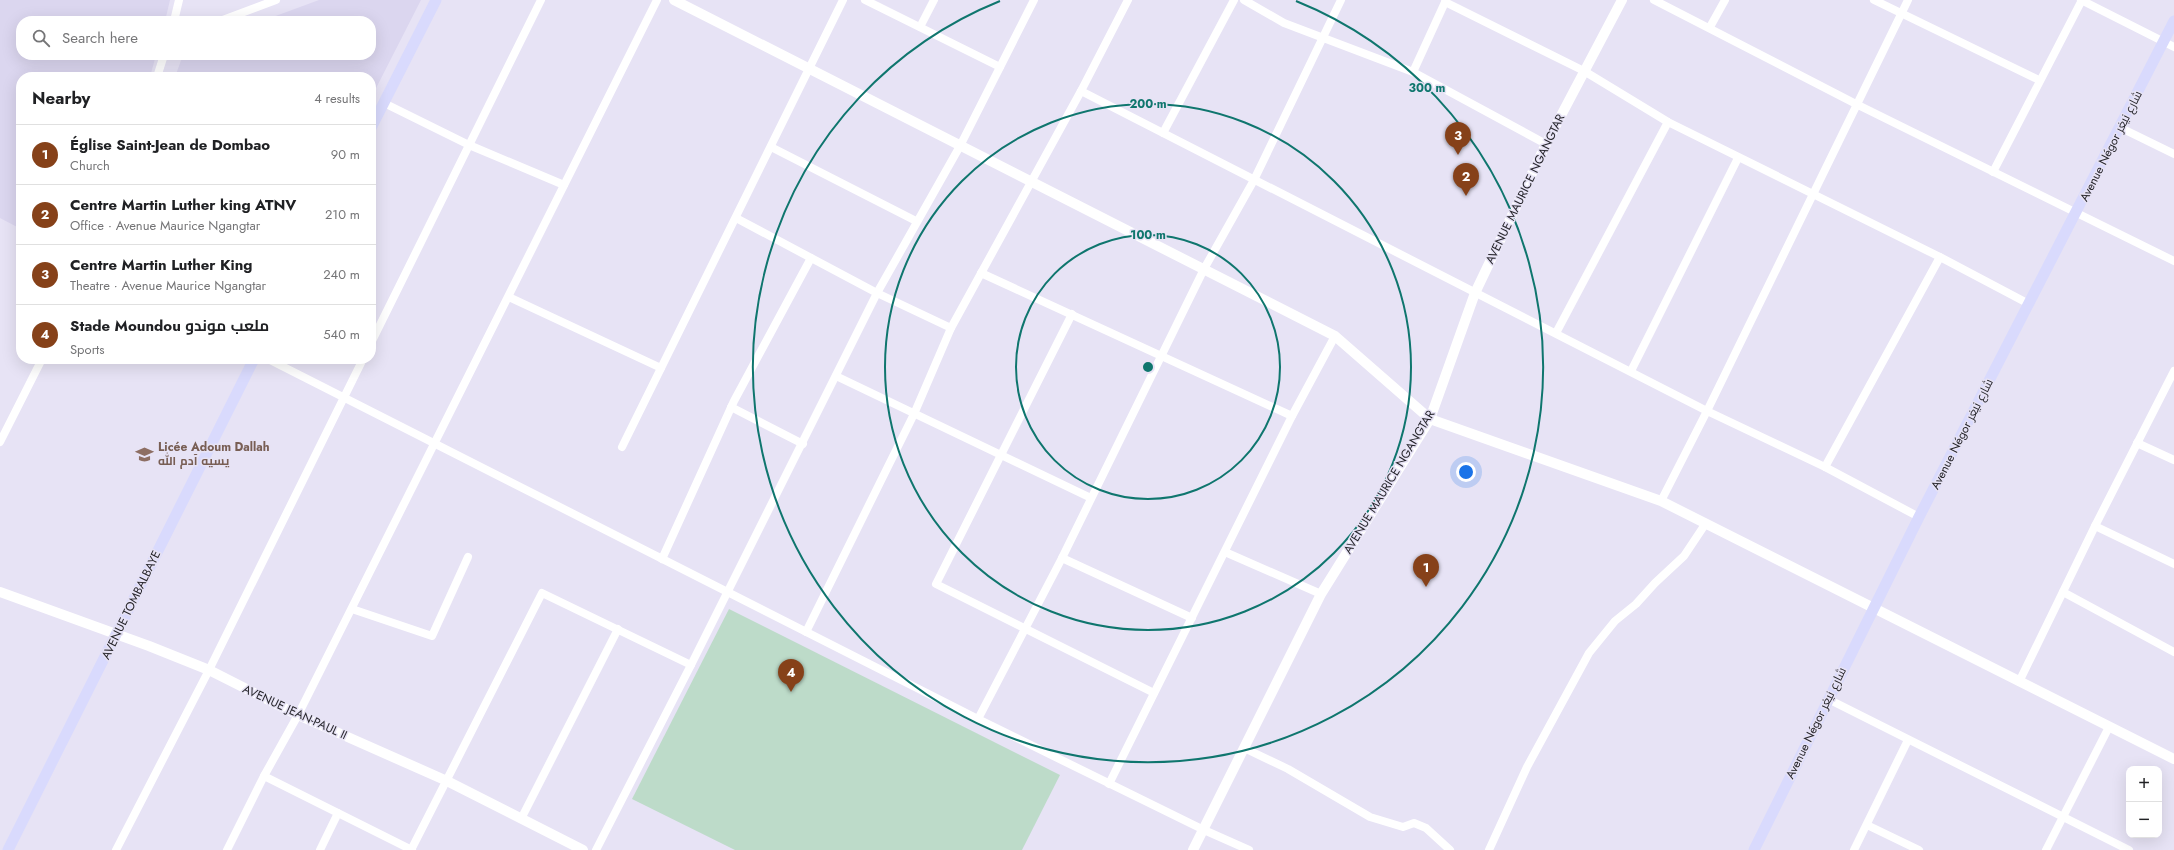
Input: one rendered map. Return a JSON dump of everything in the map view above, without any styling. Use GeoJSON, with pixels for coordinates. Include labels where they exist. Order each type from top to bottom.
{"type":"FeatureCollection","features":[{"type":"Feature","properties":{"kind":"main road"},"geometry":{"type":"LineString","coordinates":[[376,118],[436,0]]}},
{"type":"Feature","properties":{"kind":"main road","name":"Avenue Négor شارع نيغر"},"geometry":{"type":"LineString","coordinates":[[1754,850],[1919,517],[2121,128],[2174,21]]}},
{"type":"Feature","properties":{"kind":"main road","name":"AVENUE TOMBALBAYE"},"geometry":{"type":"LineString","coordinates":[[8,850],[252,364]]}},
{"type":"Feature","properties":{"kind":"street"},"geometry":{"type":"LineString","coordinates":[[175,16],[179,0]]}},
{"type":"Feature","properties":{"kind":"street"},"geometry":{"type":"LineString","coordinates":[[233,16],[276,0]]}},
{"type":"Feature","properties":{"kind":"street"},"geometry":{"type":"LineString","coordinates":[[376,333],[541,0]]}},
{"type":"Feature","properties":{"kind":"street"},"geometry":{"type":"LineString","coordinates":[[227,850],[264,776],[298,715],[352,609],[657,0]]}},
{"type":"Feature","properties":{"kind":"street"},"geometry":{"type":"LineString","coordinates":[[674,0],[1335,336],[1430,419],[1661,501],[2174,759]]}},
{"type":"Feature","properties":{"kind":"street"},"geometry":{"type":"LineString","coordinates":[[622,447],[843,0]]}},
{"type":"Feature","properties":{"kind":"street"},"geometry":{"type":"LineString","coordinates":[[865,0],[1000,67]]}},
{"type":"Feature","properties":{"kind":"street"},"geometry":{"type":"LineString","coordinates":[[920,27],[934,0]]}},
{"type":"Feature","properties":{"kind":"street"},"geometry":{"type":"LineString","coordinates":[[596,850],[728,593],[877,293],[916,221],[960,146],[1034,0]]}},
{"type":"Feature","properties":{"kind":"street"},"geometry":{"type":"LineString","coordinates":[[806,632],[914,414],[951,328],[1081,91],[1128,0]]}},
{"type":"Feature","properties":{"kind":"street"},"geometry":{"type":"LineString","coordinates":[[1164,134],[1234,0]]}},
{"type":"Feature","properties":{"kind":"street"},"geometry":{"type":"LineString","coordinates":[[1244,0],[1284,22],[1413,72],[1546,144]]}},
{"type":"Feature","properties":{"kind":"street"},"geometry":{"type":"LineString","coordinates":[[978,719],[1062,558],[1204,269],[1254,180],[1341,0]]}},
{"type":"Feature","properties":{"kind":"street","name":"AVENUE MAURICE NGANGTAR"},"geometry":{"type":"LineString","coordinates":[[1193,850],[1321,594],[1430,419],[1475,293],[1546,144],[1622,0]]}},
{"type":"Feature","properties":{"kind":"street"},"geometry":{"type":"LineString","coordinates":[[1654,0],[1710,27],[1856,104],[2174,262]]}},
{"type":"Feature","properties":{"kind":"street"},"geometry":{"type":"LineString","coordinates":[[1710,27],[1725,0]]}},
{"type":"Feature","properties":{"kind":"street"},"geometry":{"type":"LineString","coordinates":[[1874,0],[2040,80]]}},
{"type":"Feature","properties":{"kind":"street"},"geometry":{"type":"LineString","coordinates":[[1661,501],[1707,411],[1908,0]]}},
{"type":"Feature","properties":{"kind":"street"},"geometry":{"type":"LineString","coordinates":[[1993,172],[2081,0],[2174,47]]}},
{"type":"Feature","properties":{"kind":"street"},"geometry":{"type":"LineString","coordinates":[[1413,72],[1446,1],[1584,71],[1668,122],[1940,257],[2029,304]]}},
{"type":"Feature","properties":{"kind":"street"},"geometry":{"type":"LineString","coordinates":[[159,72],[162,60]]}},
{"type":"Feature","properties":{"kind":"street"},"geometry":{"type":"LineString","coordinates":[[1081,91],[1707,411],[1825,467],[1919,517]]}},
{"type":"Feature","properties":{"kind":"street"},"geometry":{"type":"LineString","coordinates":[[384,103],[469,145],[564,185]]}},
{"type":"Feature","properties":{"kind":"street"},"geometry":{"type":"LineString","coordinates":[[1556,333],[1668,122]]}},
{"type":"Feature","properties":{"kind":"street"},"geometry":{"type":"LineString","coordinates":[[2121,128],[2174,154]]}},
{"type":"Feature","properties":{"kind":"street"},"geometry":{"type":"LineString","coordinates":[[771,147],[916,221]]}},
{"type":"Feature","properties":{"kind":"street"},"geometry":{"type":"LineString","coordinates":[[1631,372],[1738,158]]}},
{"type":"Feature","properties":{"kind":"street"},"geometry":{"type":"LineString","coordinates":[[736,218],[877,293],[951,328]]}},
{"type":"Feature","properties":{"kind":"street"},"geometry":{"type":"LineString","coordinates":[[1825,467],[1940,257]]}},
{"type":"Feature","properties":{"kind":"street"},"geometry":{"type":"LineString","coordinates":[[662,559],[731,407],[811,258]]}},
{"type":"Feature","properties":{"kind":"street"},"geometry":{"type":"LineString","coordinates":[[981,273],[1161,354],[1292,416]]}},
{"type":"Feature","properties":{"kind":"street"},"geometry":{"type":"LineString","coordinates":[[509,297],[662,368]]}},
{"type":"Feature","properties":{"kind":"street"},"geometry":{"type":"LineString","coordinates":[[1072,314],[936,584],[1154,694]]}},
{"type":"Feature","properties":{"kind":"street"},"geometry":{"type":"LineString","coordinates":[[1109,784],[1292,416],[1335,336]]}},
{"type":"Feature","properties":{"kind":"street"},"geometry":{"type":"LineString","coordinates":[[0,442],[39,364]]}},
{"type":"Feature","properties":{"kind":"street"},"geometry":{"type":"LineString","coordinates":[[278,364],[978,719],[1204,830],[1249,850]]}},
{"type":"Feature","properties":{"kind":"street"},"geometry":{"type":"LineString","coordinates":[[116,850],[209,670],[361,364]]}},
{"type":"Feature","properties":{"kind":"street"},"geometry":{"type":"LineString","coordinates":[[2019,682],[2095,526],[2174,371]]}},
{"type":"Feature","properties":{"kind":"street"},"geometry":{"type":"LineString","coordinates":[[836,376],[1091,498]]}},
{"type":"Feature","properties":{"kind":"street"},"geometry":{"type":"LineString","coordinates":[[731,407],[802,444]]}},
{"type":"Feature","properties":{"kind":"street"},"geometry":{"type":"LineString","coordinates":[[2137,443],[2174,460]]}},
{"type":"Feature","properties":{"kind":"street"},"geometry":{"type":"LineString","coordinates":[[1489,850],[1528,767],[1589,653],[1615,621],[1636,604],[1655,583],[1684,556],[1706,523]]}},
{"type":"Feature","properties":{"kind":"street"},"geometry":{"type":"LineString","coordinates":[[2095,526],[2174,564]]}},
{"type":"Feature","properties":{"kind":"street"},"geometry":{"type":"LineString","coordinates":[[1225,552],[1321,594]]}},
{"type":"Feature","properties":{"kind":"street"},"geometry":{"type":"LineString","coordinates":[[352,609],[432,636],[468,557]]}},
{"type":"Feature","properties":{"kind":"street"},"geometry":{"type":"LineString","coordinates":[[1062,558],[1192,618]]}},
{"type":"Feature","properties":{"kind":"street","name":"AVENUE JEAN-PAUL II"},"geometry":{"type":"LineString","coordinates":[[0,592],[117,634],[209,670],[298,715],[447,781],[583,850]]}},
{"type":"Feature","properties":{"kind":"street"},"geometry":{"type":"LineString","coordinates":[[2063,592],[2174,652]]}},
{"type":"Feature","properties":{"kind":"street"},"geometry":{"type":"LineString","coordinates":[[264,776],[412,850],[542,593],[691,665]]}},
{"type":"Feature","properties":{"kind":"street"},"geometry":{"type":"LineString","coordinates":[[522,819],[618,629]]}},
{"type":"Feature","properties":{"kind":"street"},"geometry":{"type":"LineString","coordinates":[[1828,699],[2129,850]]}},
{"type":"Feature","properties":{"kind":"street"},"geometry":{"type":"LineString","coordinates":[[2046,850],[2109,727]]}},
{"type":"Feature","properties":{"kind":"street"},"geometry":{"type":"LineString","coordinates":[[1854,850],[1908,740]]}},
{"type":"Feature","properties":{"kind":"street"},"geometry":{"type":"LineString","coordinates":[[1244,748],[1288,770],[1370,817],[1403,827],[1414,823],[1426,828],[1450,850]]}},
{"type":"Feature","properties":{"kind":"street"},"geometry":{"type":"LineString","coordinates":[[320,850],[338,813]]}},
{"type":"Feature","properties":{"kind":"street"},"geometry":{"type":"LineString","coordinates":[[1867,825],[1919,850]]}},
{"type":"Feature","properties":{"kind":"shaded area"},"geometry":{"type":"Polygon","coordinates":[[[0,0],[170,0],[166,16],[16,16],[16,60],[155,60],[151,72],[16,72],[16,226],[0,218],[0,0]]]}},
{"type":"Feature","properties":{"kind":"shaded area"},"geometry":{"type":"Polygon","coordinates":[[[319,0],[421,0],[376,88],[376,72],[177,72],[181,60],[376,60],[376,16],[276,16],[319,0]]]}},
{"type":"Feature","properties":{"kind":"green space"},"geometry":{"type":"Polygon","coordinates":[[[729,609],[1060,775],[1022,850],[735,850],[632,799],[729,609]]]}},
{"type":"Feature","properties":{"kind":"place","name":"Centre Martin Luther King"},"geometry":{"type":"Point","coordinates":[1458,155]}},
{"type":"Feature","properties":{"kind":"place","name":"Centre Martin Luther king ATNV"},"geometry":{"type":"Point","coordinates":[1466,196]}},
{"type":"Feature","properties":{"kind":"place","name":"Licée Adoum Dallah يسيه آدم الله"},"geometry":{"type":"Point","coordinates":[145,454]}},
{"type":"Feature","properties":{"kind":"place","name":"Église Saint-Jean de Dombao"},"geometry":{"type":"Point","coordinates":[1426,587]}},
{"type":"Feature","properties":{"kind":"place","name":"Stade Moundou ملعب موندو"},"geometry":{"type":"Point","coordinates":[791,692]}}]}
